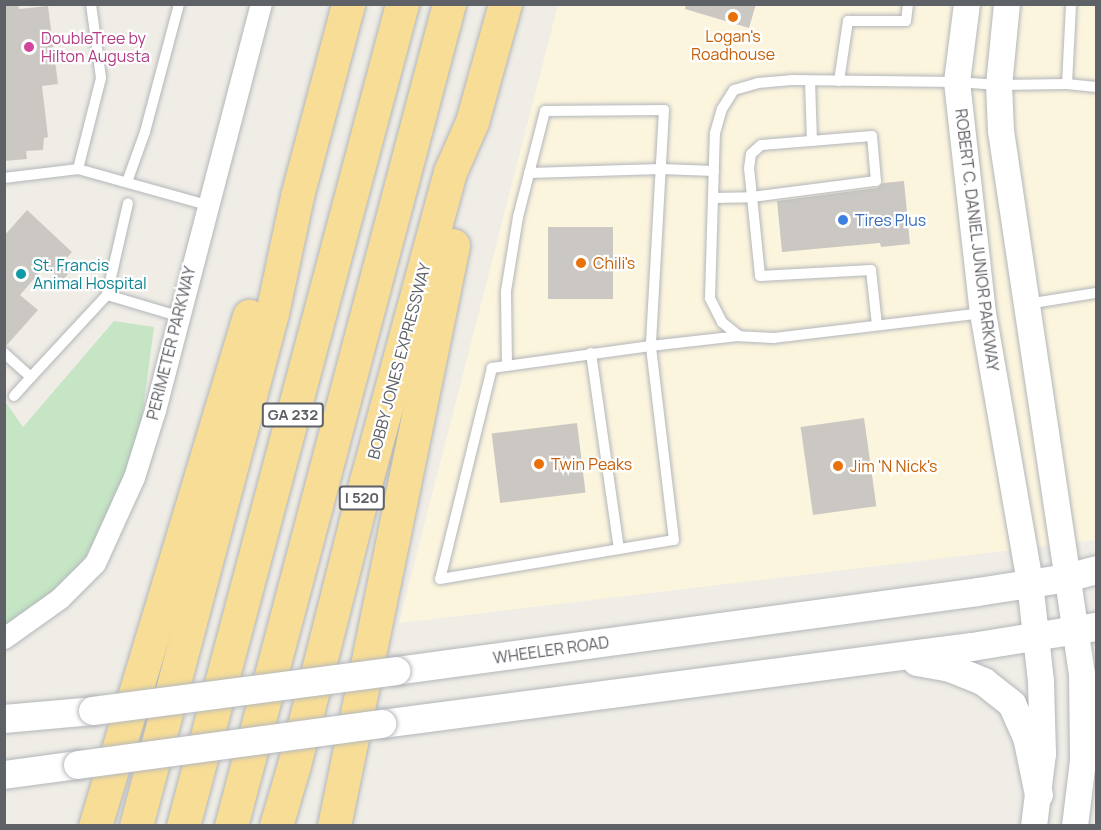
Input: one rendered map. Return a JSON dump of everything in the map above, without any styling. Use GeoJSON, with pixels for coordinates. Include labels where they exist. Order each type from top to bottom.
{"type":"FeatureCollection","features":[{"type":"Feature","properties":{"kind":"highway"},"geometry":{"type":"LineString","coordinates":[[136,825],[273,313],[297,196],[348,4]]}},
{"type":"Feature","properties":{"kind":"highway","name":"GA 232"},"geometry":{"type":"LineString","coordinates":[[183,825],[402,4]]}},
{"type":"Feature","properties":{"kind":"highway","name":"GA 232"},"geometry":{"type":"LineString","coordinates":[[231,825],[449,4]]}},
{"type":"Feature","properties":{"kind":"highway","name":"BOBBY JONES EXPRESSWAY"},"geometry":{"type":"LineString","coordinates":[[276,825],[294,765],[369,470],[450,172],[472,123],[505,4]]}},
{"type":"Feature","properties":{"kind":"highway"},"geometry":{"type":"LineString","coordinates":[[334,825],[445,274],[471,177],[472,123]]}},
{"type":"Feature","properties":{"kind":"highway"},"geometry":{"type":"LineString","coordinates":[[95,825],[252,307],[297,196]]}},
{"type":"Feature","properties":{"kind":"main road","name":"WHEELER ROAD"},"geometry":{"type":"LineString","coordinates":[[4,719],[93,711],[857,609],[1067,578],[1096,570]]}},
{"type":"Feature","properties":{"kind":"main road"},"geometry":{"type":"LineString","coordinates":[[4,775],[1036,638],[1086,628]]}},
{"type":"Feature","properties":{"kind":"main road"},"geometry":{"type":"LineString","coordinates":[[889,657],[950,668],[984,682],[1012,704],[1027,737],[1040,795]]}},
{"type":"Feature","properties":{"kind":"street","name":"PERIMETER PARKWAY"},"geometry":{"type":"LineString","coordinates":[[4,638],[60,598],[94,563],[134,477],[261,4]]}},
{"type":"Feature","properties":{"kind":"street","name":"ROBERT C. DANIEL JUNIOR PARKWAY"},"geometry":{"type":"LineString","coordinates":[[968,4],[957,82],[983,313],[1030,582],[1044,718],[1040,795],[1034,825]]}},
{"type":"Feature","properties":{"kind":"street"},"geometry":{"type":"LineString","coordinates":[[1007,4],[999,85],[1001,131],[1067,578],[1086,628],[1083,770],[1075,825]]}},
{"type":"Feature","properties":{"kind":"lane"},"geometry":{"type":"LineString","coordinates":[[78,169],[101,78],[91,4]]}},
{"type":"Feature","properties":{"kind":"lane"},"geometry":{"type":"LineString","coordinates":[[127,182],[145,132],[179,4]]}},
{"type":"Feature","properties":{"kind":"lane"},"geometry":{"type":"LineString","coordinates":[[839,81],[848,21],[906,21],[908,4]]}},
{"type":"Feature","properties":{"kind":"lane"},"geometry":{"type":"LineString","coordinates":[[1067,84],[1071,4]]}},
{"type":"Feature","properties":{"kind":"lane"},"geometry":{"type":"LineString","coordinates":[[810,81],[812,141]]}},
{"type":"Feature","properties":{"kind":"lane"},"geometry":{"type":"LineString","coordinates":[[739,336],[722,322],[710,298],[715,133],[722,109],[734,90],[758,83],[810,81],[1067,84],[1096,87]]}},
{"type":"Feature","properties":{"kind":"lane"},"geometry":{"type":"LineString","coordinates":[[507,366],[506,291],[518,218],[545,111],[664,110],[651,346],[674,540],[440,579],[492,368],[507,366],[591,353],[651,346],[739,336],[774,338],[983,313]]}},
{"type":"Feature","properties":{"kind":"lane"},"geometry":{"type":"LineString","coordinates":[[713,198],[752,197],[876,181],[872,136],[761,145],[751,154],[749,168],[752,197],[760,276],[870,270],[877,325]]}},
{"type":"Feature","properties":{"kind":"lane"},"geometry":{"type":"LineString","coordinates":[[4,178],[78,169],[207,205]]}},
{"type":"Feature","properties":{"kind":"lane"},"geometry":{"type":"LineString","coordinates":[[529,173],[661,169],[714,171]]}},
{"type":"Feature","properties":{"kind":"lane"},"geometry":{"type":"LineString","coordinates":[[14,396],[107,295],[128,203]]}},
{"type":"Feature","properties":{"kind":"lane"},"geometry":{"type":"LineString","coordinates":[[1027,304],[1096,294]]}},
{"type":"Feature","properties":{"kind":"lane"},"geometry":{"type":"LineString","coordinates":[[107,295],[178,316]]}},
{"type":"Feature","properties":{"kind":"lane"},"geometry":{"type":"LineString","coordinates":[[4,353],[32,377]]}},
{"type":"Feature","properties":{"kind":"lane"},"geometry":{"type":"LineString","coordinates":[[591,353],[620,549]]}},
{"type":"Feature","properties":{"kind":"shaded area"},"geometry":{"type":"Polygon","coordinates":[[[558,5],[1096,5],[1096,540],[399,623],[558,5]]]}},
{"type":"Feature","properties":{"kind":"green space"},"geometry":{"type":"Polygon","coordinates":[[[114,321],[154,327],[134,477],[60,598],[4,633],[4,400],[23,427],[114,321]]]}},
{"type":"Feature","properties":{"kind":"building","name":"DoubleTree by Hilton Augusta"},"geometry":{"type":"Polygon","coordinates":[[[4,4],[18,4],[19,9],[48,6],[58,84],[42,86],[48,137],[44,138],[43,150],[26,151],[27,159],[4,161],[4,4]]]}},
{"type":"Feature","properties":{"kind":"building","name":"Logan's Roadhouse"},"geometry":{"type":"Polygon","coordinates":[[[686,4],[756,4],[749,28],[685,9],[686,4]]]}},
{"type":"Feature","properties":{"kind":"building","name":"Tires Plus"},"geometry":{"type":"Polygon","coordinates":[[[904,181],[910,244],[881,247],[880,243],[782,252],[777,201],[877,188],[883,183],[904,181]]]}},
{"type":"Feature","properties":{"kind":"building","name":"St. Francis Animal Hospital"},"geometry":{"type":"Polygon","coordinates":[[[27,210],[72,252],[66,259],[75,266],[62,281],[45,266],[20,295],[38,310],[6,346],[4,236],[27,210]]]}},
{"type":"Feature","properties":{"kind":"building","name":"Chili's"},"geometry":{"type":"Polygon","coordinates":[[[548,227],[613,227],[613,299],[548,299],[548,227]]]}},
{"type":"Feature","properties":{"kind":"building","name":"Jim 'N Nick's"},"geometry":{"type":"Polygon","coordinates":[[[864,418],[876,506],[813,515],[801,427],[864,418]]]}},
{"type":"Feature","properties":{"kind":"building","name":"Twin Peaks"},"geometry":{"type":"Polygon","coordinates":[[[577,423],[586,492],[500,503],[492,433],[577,423]]]}},
{"type":"Feature","properties":{"kind":"place","name":"Logan's Roadhouse"},"geometry":{"type":"Point","coordinates":[733,17]}},
{"type":"Feature","properties":{"kind":"place","name":"DoubleTree by Hilton Augusta"},"geometry":{"type":"Point","coordinates":[29,47]}},
{"type":"Feature","properties":{"kind":"place","name":"Tires Plus"},"geometry":{"type":"Point","coordinates":[843,220]}},
{"type":"Feature","properties":{"kind":"place","name":"Chili's"},"geometry":{"type":"Point","coordinates":[581,263]}},
{"type":"Feature","properties":{"kind":"place","name":"St. Francis Animal Hospital"},"geometry":{"type":"Point","coordinates":[21,274]}},
{"type":"Feature","properties":{"kind":"place","name":"Twin Peaks"},"geometry":{"type":"Point","coordinates":[539,464]}},
{"type":"Feature","properties":{"kind":"place","name":"Jim 'N Nick's"},"geometry":{"type":"Point","coordinates":[838,466]}}]}
